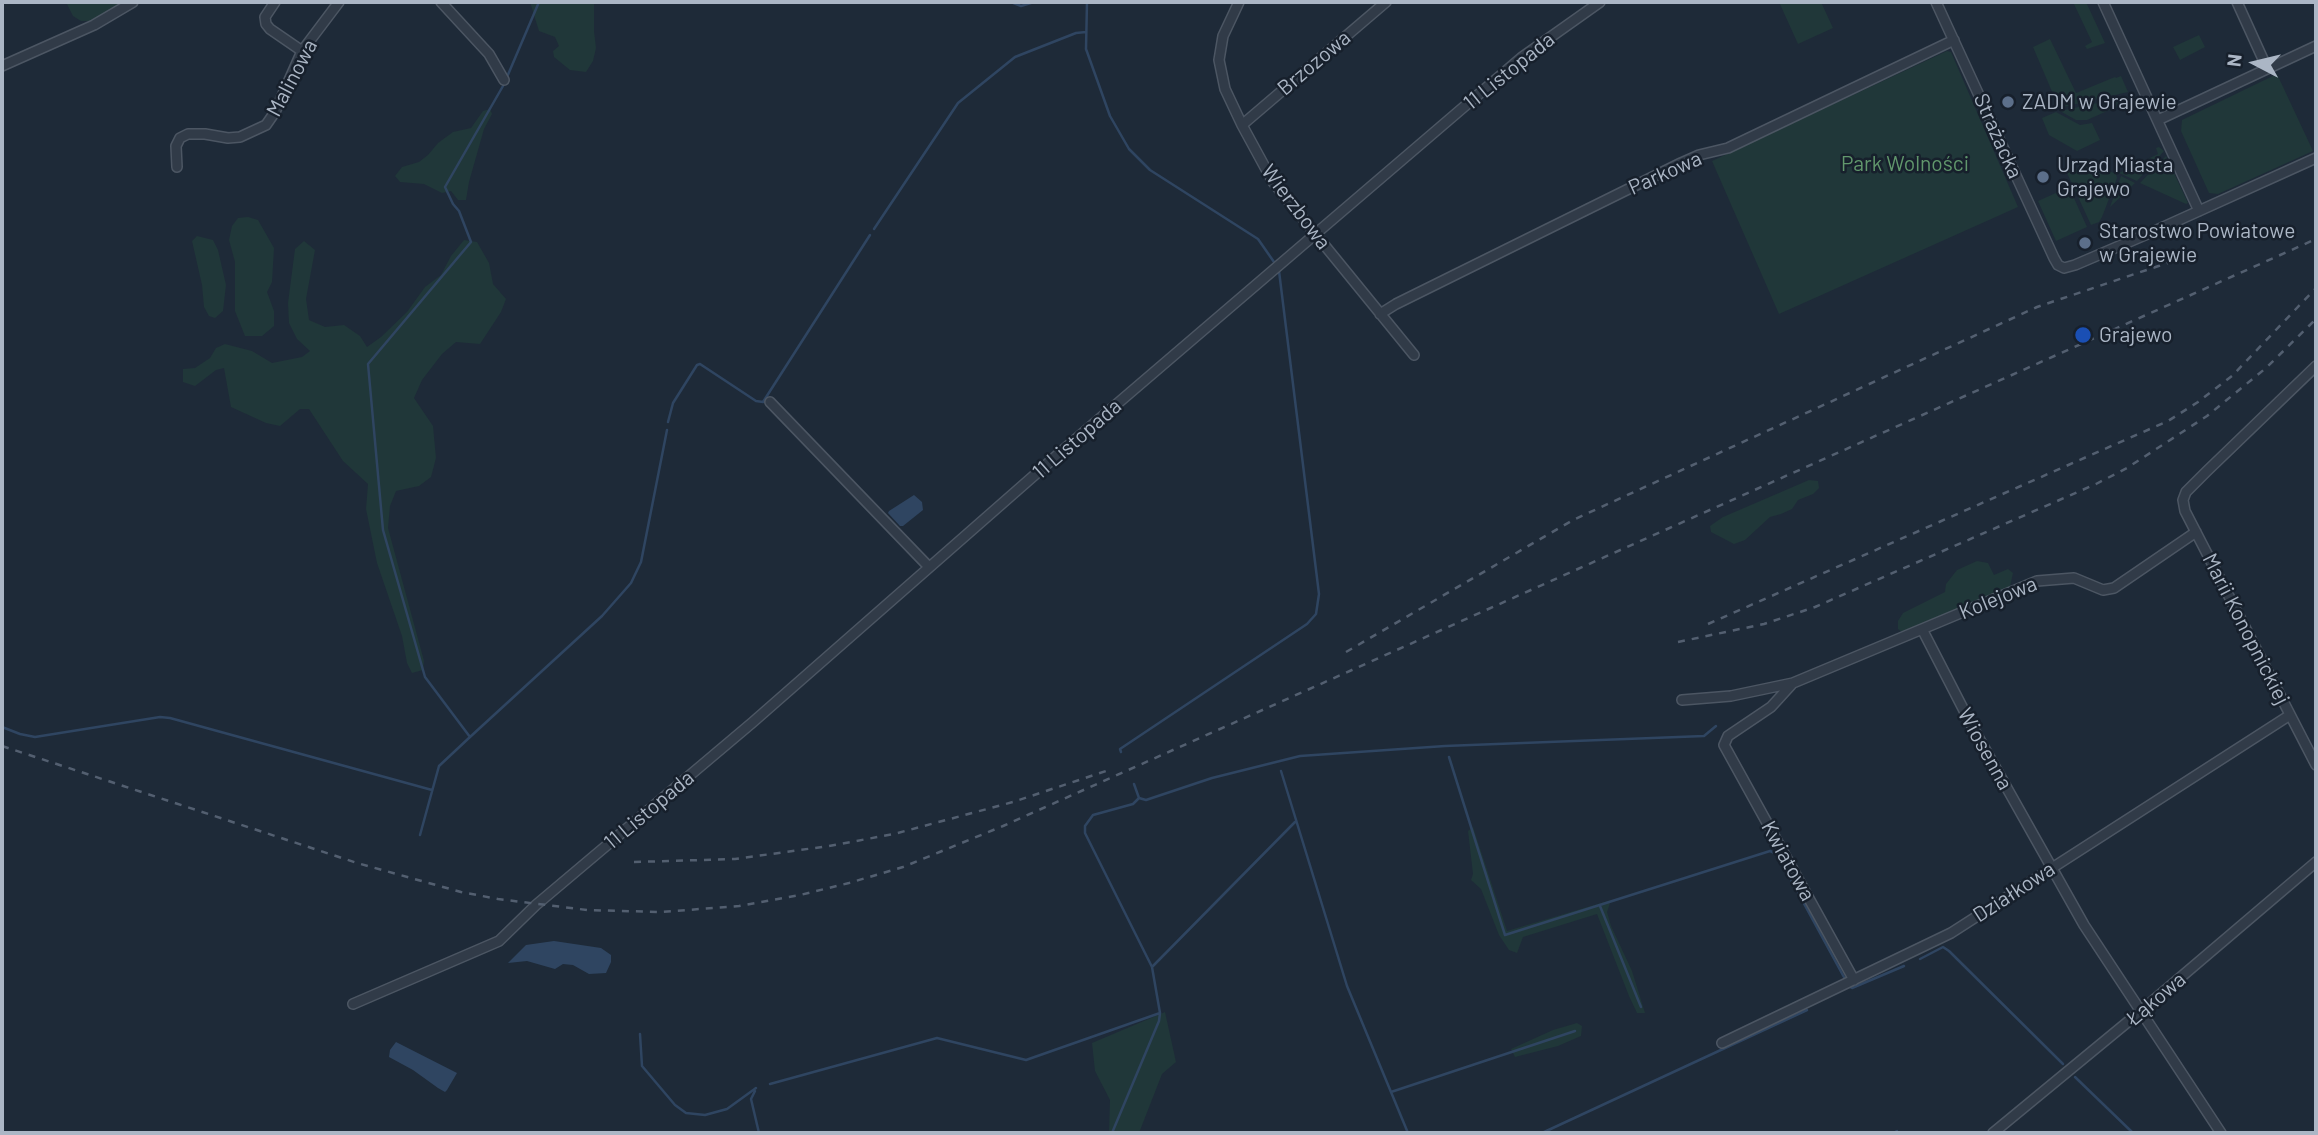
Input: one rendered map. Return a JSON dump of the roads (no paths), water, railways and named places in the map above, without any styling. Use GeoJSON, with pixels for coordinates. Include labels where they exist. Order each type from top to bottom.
{"type":"FeatureCollection","features":[{"type":"Feature","properties":{"kind":"street"},"geometry":{"type":"LineString","coordinates":[[2,65],[94,25],[133,2]]}},
{"type":"Feature","properties":{"kind":"street"},"geometry":{"type":"LineString","coordinates":[[275,2],[265,17],[266,23],[270,29],[302,51]]}},
{"type":"Feature","properties":{"kind":"street","name":"Malinowa"},"geometry":{"type":"LineString","coordinates":[[177,167],[176,146],[180,138],[188,134],[240,137],[266,125],[275,112],[302,51],[339,2]]}},
{"type":"Feature","properties":{"kind":"street"},"geometry":{"type":"LineString","coordinates":[[441,2],[489,54],[504,80]]}},
{"type":"Feature","properties":{"kind":"street","name":"Wierzbowa"},"geometry":{"type":"LineString","coordinates":[[1239,2],[1223,36],[1219,60],[1225,89],[1242,125],[1273,182],[1414,355]]}},
{"type":"Feature","properties":{"kind":"street","name":"Brzozowa"},"geometry":{"type":"LineString","coordinates":[[1242,125],[1386,2]]}},
{"type":"Feature","properties":{"kind":"street","name":"11 Listopada"},"geometry":{"type":"LineString","coordinates":[[354,1004],[499,941],[536,905],[1521,58],[1600,2]]}},
{"type":"Feature","properties":{"kind":"street","name":"Strażacka"},"geometry":{"type":"LineString","coordinates":[[1936,2],[2058,265],[2063,268],[2075,265],[2199,211]]}},
{"type":"Feature","properties":{"kind":"street"},"geometry":{"type":"LineString","coordinates":[[2103,2],[2199,211],[2316,158]]}},
{"type":"Feature","properties":{"kind":"street"},"geometry":{"type":"LineString","coordinates":[[2238,2],[2267,68]]}},
{"type":"Feature","properties":{"kind":"street","name":"Parkowa"},"geometry":{"type":"LineString","coordinates":[[1380,314],[1681,163],[1699,155],[1728,148],[1954,40]]}},
{"type":"Feature","properties":{"kind":"street"},"geometry":{"type":"LineString","coordinates":[[2158,120],[2316,46]]}},
{"type":"Feature","properties":{"kind":"street","name":"Marii Konopnickiej"},"geometry":{"type":"LineString","coordinates":[[2316,366],[2186,492],[2183,500],[2185,511],[2316,765]]}},
{"type":"Feature","properties":{"kind":"street"},"geometry":{"type":"LineString","coordinates":[[770,402],[929,567]]}},
{"type":"Feature","properties":{"kind":"street","name":"Kolejowa"},"geometry":{"type":"LineString","coordinates":[[1682,700],[1731,696],[1793,683],[2037,581],[2074,578],[2103,590],[2114,588],[2196,532]]}},
{"type":"Feature","properties":{"kind":"street","name":"Wiosenna"},"geometry":{"type":"LineString","coordinates":[[1922,629],[2050,868],[2084,925],[2221,1133]]}},
{"type":"Feature","properties":{"kind":"street","name":"Kolejowa"},"geometry":{"type":"LineString","coordinates":[[1724,740],[1771,707],[1793,683]]}},
{"type":"Feature","properties":{"kind":"street","name":"Działkowa"},"geometry":{"type":"LineString","coordinates":[[1722,1043],[1951,933],[2290,715]]}},
{"type":"Feature","properties":{"kind":"street","name":"Kwiatowa"},"geometry":{"type":"LineString","coordinates":[[1724,740],[1724,745],[1854,980]]}},
{"type":"Feature","properties":{"kind":"street","name":"Łąkowa"},"geometry":{"type":"LineString","coordinates":[[1993,1133],[2316,862]]}},
{"type":"Feature","properties":{"kind":"water"},"geometry":{"type":"Polygon","coordinates":[[[914,495],[922,502],[923,510],[900,526],[888,513],[914,495]]]}},
{"type":"Feature","properties":{"kind":"water"},"geometry":{"type":"Polygon","coordinates":[[[554,941],[601,948],[611,955],[606,973],[589,974],[573,965],[563,964],[555,969],[527,961],[508,963],[526,945],[554,941]]]}},
{"type":"Feature","properties":{"kind":"water"},"geometry":{"type":"Polygon","coordinates":[[[396,1042],[457,1073],[447,1090],[445,1092],[389,1057],[396,1042]]]}},
{"type":"Feature","properties":{"kind":"waterway"},"geometry":{"type":"LineString","coordinates":[[507,77],[539,2]]}},
{"type":"Feature","properties":{"kind":"waterway"},"geometry":{"type":"LineString","coordinates":[[1011,2],[1021,6],[1034,2]]}},
{"type":"Feature","properties":{"kind":"waterway"},"geometry":{"type":"LineString","coordinates":[[1087,2],[1086,49],[1110,116],[1129,149],[1150,170],[1258,239],[1274,262]]}},
{"type":"Feature","properties":{"kind":"waterway"},"geometry":{"type":"LineString","coordinates":[[874,229],[958,103],[1015,57],[1076,33],[1086,32]]}},
{"type":"Feature","properties":{"kind":"waterway"},"geometry":{"type":"LineString","coordinates":[[503,86],[445,187],[459,211],[471,242],[368,364],[383,530],[425,677],[470,737],[602,616],[631,583],[641,562],[667,430]]}},
{"type":"Feature","properties":{"kind":"waterway"},"geometry":{"type":"LineString","coordinates":[[668,422],[673,403],[700,364],[756,401],[763,402],[870,235]]}},
{"type":"Feature","properties":{"kind":"waterway"},"geometry":{"type":"LineString","coordinates":[[1121,752],[1120,749],[1307,624],[1316,614],[1319,594],[1279,271]]}},
{"type":"Feature","properties":{"kind":"waterway"},"geometry":{"type":"LineString","coordinates":[[2,727],[35,737],[160,717],[170,718],[432,790]]}},
{"type":"Feature","properties":{"kind":"waterway"},"geometry":{"type":"LineString","coordinates":[[1112,1133],[1160,1013],[1152,967],[1085,833],[1085,826],[1093,815],[1133,804],[1139,798],[1146,800],[1212,778],[1300,756],[1445,746],[1704,736],[1716,726]]}},
{"type":"Feature","properties":{"kind":"waterway"},"geometry":{"type":"LineString","coordinates":[[420,835],[439,766],[470,737]]}},
{"type":"Feature","properties":{"kind":"waterway"},"geometry":{"type":"LineString","coordinates":[[1449,757],[1505,935],[1770,851],[1777,854],[1845,979]]}},
{"type":"Feature","properties":{"kind":"waterway"},"geometry":{"type":"LineString","coordinates":[[1281,771],[1347,986],[1408,1133]]}},
{"type":"Feature","properties":{"kind":"waterway"},"geometry":{"type":"LineString","coordinates":[[1134,784],[1139,798]]}},
{"type":"Feature","properties":{"kind":"waterway"},"geometry":{"type":"LineString","coordinates":[[1152,967],[1295,822]]}},
{"type":"Feature","properties":{"kind":"waterway"},"geometry":{"type":"LineString","coordinates":[[1600,906],[1641,1007]]}},
{"type":"Feature","properties":{"kind":"waterway"},"geometry":{"type":"LineString","coordinates":[[1920,959],[1943,947],[1949,951],[2063,1064]]}},
{"type":"Feature","properties":{"kind":"waterway"},"geometry":{"type":"LineString","coordinates":[[1850,987],[1904,966]]}},
{"type":"Feature","properties":{"kind":"waterway"},"geometry":{"type":"LineString","coordinates":[[1542,1133],[1807,1010]]}},
{"type":"Feature","properties":{"kind":"waterway"},"geometry":{"type":"LineString","coordinates":[[770,1084],[937,1038],[1026,1060],[1160,1013]]}},
{"type":"Feature","properties":{"kind":"waterway"},"geometry":{"type":"LineString","coordinates":[[1391,1092],[1575,1031]]}},
{"type":"Feature","properties":{"kind":"waterway"},"geometry":{"type":"LineString","coordinates":[[640,1034],[642,1066],[675,1105],[686,1113],[705,1115],[727,1109],[756,1088]]}},
{"type":"Feature","properties":{"kind":"waterway"},"geometry":{"type":"LineString","coordinates":[[2075,1077],[2133,1133]]}},
{"type":"Feature","properties":{"kind":"waterway"},"geometry":{"type":"LineString","coordinates":[[755,1091],[751,1099],[759,1133]]}},
{"type":"Feature","properties":{"kind":"waterway"},"geometry":{"type":"LineString","coordinates":[[1893,1133],[1897,1131]]}},
{"type":"Feature","properties":{"kind":"railway"},"geometry":{"type":"LineString","coordinates":[[2,746],[357,863],[461,892],[498,899],[587,910],[661,912],[739,906],[800,895],[903,867],[1003,826],[2316,239]]}},
{"type":"Feature","properties":{"kind":"railway"},"geometry":{"type":"LineString","coordinates":[[1346,652],[1573,520],[2037,307],[2194,254]]}},
{"type":"Feature","properties":{"kind":"railway"},"geometry":{"type":"LineString","coordinates":[[1708,624],[2168,421],[2232,376],[2316,288]]}},
{"type":"Feature","properties":{"kind":"railway"},"geometry":{"type":"LineString","coordinates":[[1678,642],[1764,624],[1815,607],[2096,484],[2127,468],[2207,416],[2266,368],[2316,319]]}},
{"type":"Feature","properties":{"kind":"railway"},"geometry":{"type":"LineString","coordinates":[[634,862],[735,859],[894,834],[1013,802],[1109,770]]}},
{"type":"Feature","properties":{"kind":"place","name":"ZADM w Grajewie"},"geometry":{"type":"Point","coordinates":[2008,102]}},
{"type":"Feature","properties":{"kind":"place","name":"Urząd Miasta Grajewo"},"geometry":{"type":"Point","coordinates":[2043,177]}},
{"type":"Feature","properties":{"kind":"place","name":"Starostwo Powiatowe w Grajewie"},"geometry":{"type":"Point","coordinates":[2085,243]}},
{"type":"Feature","properties":{"kind":"place","name":"Grajewo"},"geometry":{"type":"Point","coordinates":[2083,335]}},
{"type":"Feature","properties":{"kind":"park label","name":"Park Wolności"},"geometry":{"type":"Point","coordinates":[1905,164]}}]}
